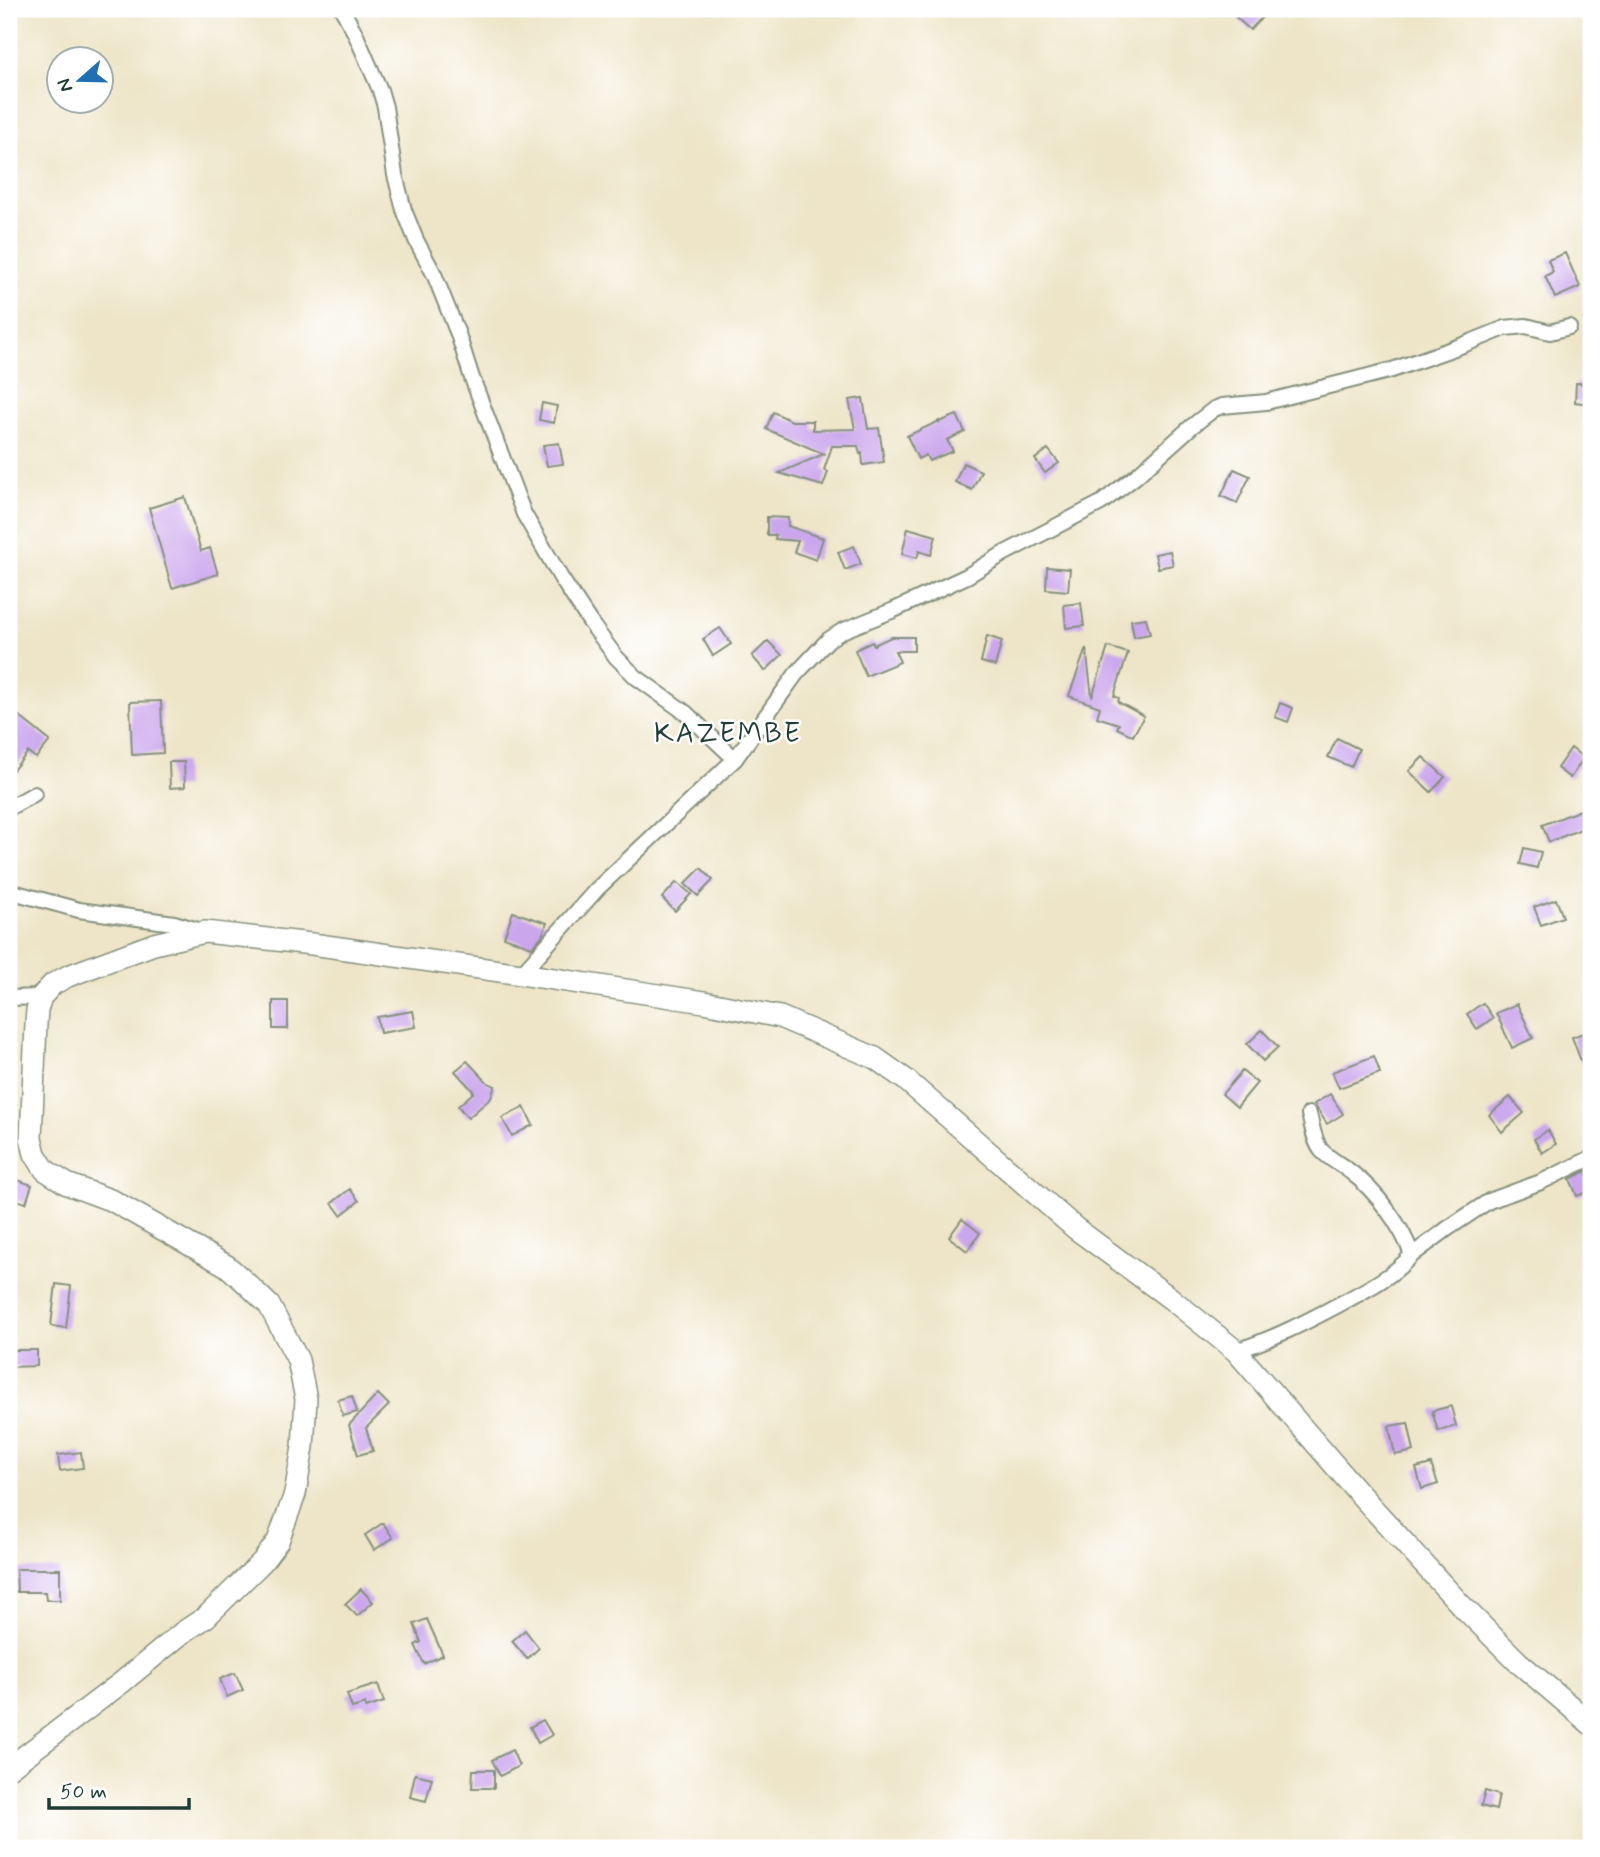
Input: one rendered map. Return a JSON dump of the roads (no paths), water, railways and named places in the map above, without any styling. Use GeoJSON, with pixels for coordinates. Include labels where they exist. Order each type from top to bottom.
{"type":"FeatureCollection","features":[{"type":"Feature","properties":{"kind":"street"},"geometry":{"type":"LineString","coordinates":[[342,9],[380,90],[395,175],[404,209],[458,334],[524,514],[561,578],[616,657],[636,677],[686,713],[735,759]]}},
{"type":"Feature","properties":{"kind":"street"},"geometry":{"type":"LineString","coordinates":[[521,974],[597,889],[735,759],[796,674],[828,640],[842,631],[967,576],[1013,548],[1101,503],[1197,422],[1222,406],[1266,402],[1392,370],[1505,328],[1526,326],[1550,332],[1569,327]]}},
{"type":"Feature","properties":{"kind":"street"},"geometry":{"type":"LineString","coordinates":[[9,808],[34,794]]}},
{"type":"Feature","properties":{"kind":"street"},"geometry":{"type":"LineString","coordinates":[[9,891],[79,910],[174,923],[205,932],[312,944],[704,1002],[780,1017],[875,1058],[906,1080],[1075,1228],[1236,1351],[1357,1491],[1460,1604],[1518,1662],[1591,1724]]}},
{"type":"Feature","properties":{"kind":"street"},"geometry":{"type":"LineString","coordinates":[[9,1768],[206,1617],[262,1562],[278,1541],[295,1494],[303,1447],[306,1399],[298,1360],[269,1305],[227,1266],[113,1201],[67,1184],[45,1170],[35,1154],[31,1138],[36,1024],[41,997],[54,984],[68,976],[154,944],[205,932]]}},
{"type":"Feature","properties":{"kind":"street"},"geometry":{"type":"LineString","coordinates":[[9,998],[41,997]]}},
{"type":"Feature","properties":{"kind":"street"},"geometry":{"type":"LineString","coordinates":[[1309,1114],[1321,1150],[1355,1175],[1391,1214],[1412,1255]]}},
{"type":"Feature","properties":{"kind":"street"},"geometry":{"type":"LineString","coordinates":[[1236,1351],[1283,1334],[1358,1294],[1395,1271],[1447,1228],[1489,1201],[1541,1182],[1591,1158]]}},
{"type":"Feature","properties":{"kind":"district","name":"KAZEMBE"},"geometry":{"type":"Point","coordinates":[728,734]}}]}
